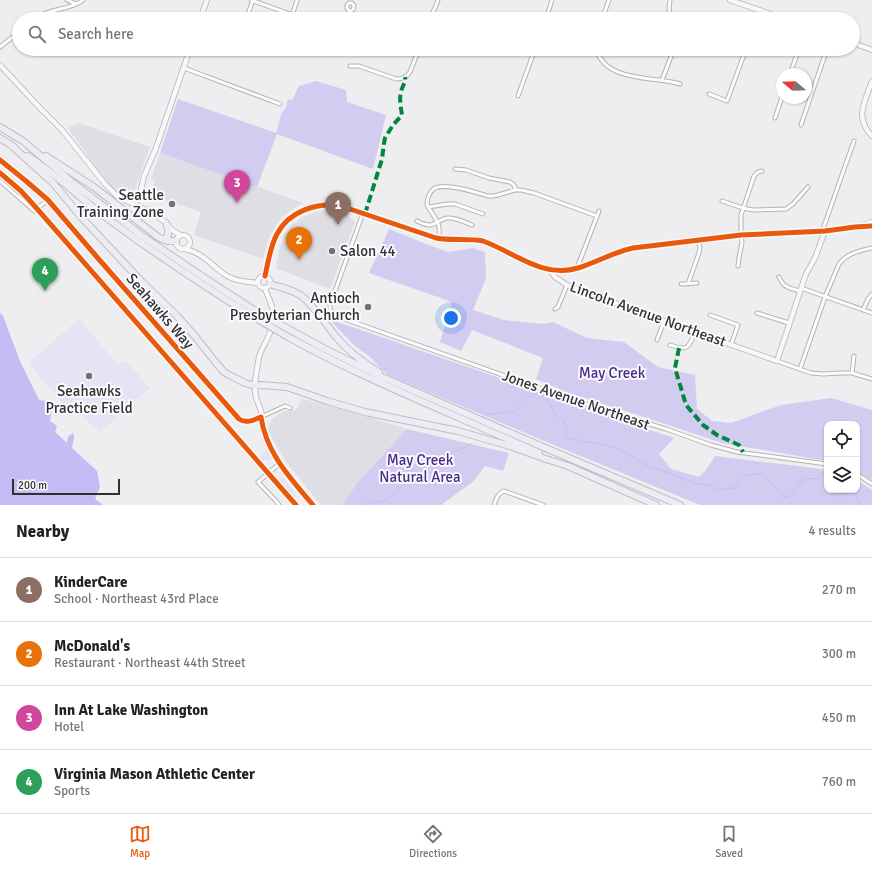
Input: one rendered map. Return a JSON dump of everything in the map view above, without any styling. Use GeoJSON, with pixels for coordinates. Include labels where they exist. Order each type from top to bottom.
{"type":"FeatureCollection","features":[{"type":"Feature","properties":{"kind":"highway"},"geometry":{"type":"LineString","coordinates":[[0,127],[94,187],[162,239],[167,241],[177,239]]}},
{"type":"Feature","properties":{"kind":"highway"},"geometry":{"type":"LineString","coordinates":[[0,138],[52,174],[102,214],[212,291],[252,316],[319,354],[371,379],[543,447],[680,505]]}},
{"type":"Feature","properties":{"kind":"highway"},"geometry":{"type":"LineString","coordinates":[[23,141],[83,191],[141,235],[197,274],[254,310],[292,332],[363,368],[432,399]]}},
{"type":"Feature","properties":{"kind":"highway"},"geometry":{"type":"LineString","coordinates":[[11,145],[53,184],[142,282],[178,317],[224,372],[238,380],[255,386],[287,387],[365,412],[458,431],[491,440],[571,467]]}},
{"type":"Feature","properties":{"kind":"highway"},"geometry":{"type":"LineString","coordinates":[[162,239],[169,235],[166,223]]}},
{"type":"Feature","properties":{"kind":"highway"},"geometry":{"type":"LineString","coordinates":[[270,284],[293,291],[304,298],[342,343],[367,365],[458,414]]}},
{"type":"Feature","properties":{"kind":"highway"},"geometry":{"type":"LineString","coordinates":[[498,430],[571,467],[656,505]]}},
{"type":"Feature","properties":{"kind":"street"},"geometry":{"type":"LineString","coordinates":[[66,0],[76,4]]}},
{"type":"Feature","properties":{"kind":"street"},"geometry":{"type":"LineString","coordinates":[[50,12],[76,4],[83,0]]}},
{"type":"Feature","properties":{"kind":"street"},"geometry":{"type":"LineString","coordinates":[[203,12],[207,0]]}},
{"type":"Feature","properties":{"kind":"street"},"geometry":{"type":"LineString","coordinates":[[248,12],[252,0],[286,12]]}},
{"type":"Feature","properties":{"kind":"street"},"geometry":{"type":"LineString","coordinates":[[293,12],[297,0]]}},
{"type":"Feature","properties":{"kind":"street"},"geometry":{"type":"LineString","coordinates":[[433,12],[438,0]]}},
{"type":"Feature","properties":{"kind":"street"},"geometry":{"type":"LineString","coordinates":[[548,12],[552,0]]}},
{"type":"Feature","properties":{"kind":"street"},"geometry":{"type":"LineString","coordinates":[[605,12],[609,0]]}},
{"type":"Feature","properties":{"kind":"street"},"geometry":{"type":"LineString","coordinates":[[669,12],[670,0]]}},
{"type":"Feature","properties":{"kind":"street"},"geometry":{"type":"LineString","coordinates":[[730,0],[766,12]]}},
{"type":"Feature","properties":{"kind":"street"},"geometry":{"type":"LineString","coordinates":[[0,47],[12,38]]}},
{"type":"Feature","properties":{"kind":"street"},"geometry":{"type":"LineString","coordinates":[[860,46],[872,50]]}},
{"type":"Feature","properties":{"kind":"street"},"geometry":{"type":"LineString","coordinates":[[135,206],[144,176],[156,148],[188,56]]}},
{"type":"Feature","properties":{"kind":"street"},"geometry":{"type":"LineString","coordinates":[[350,66],[359,66],[399,79],[405,77],[410,72],[416,56]]}},
{"type":"Feature","properties":{"kind":"street"},"geometry":{"type":"LineString","coordinates":[[518,96],[532,56]]}},
{"type":"Feature","properties":{"kind":"street"},"geometry":{"type":"LineString","coordinates":[[599,56],[606,65],[612,69],[638,78],[662,80],[680,84]]}},
{"type":"Feature","properties":{"kind":"street"},"geometry":{"type":"LineString","coordinates":[[662,80],[671,56]]}},
{"type":"Feature","properties":{"kind":"street"},"geometry":{"type":"LineString","coordinates":[[709,94],[727,101],[743,56]]}},
{"type":"Feature","properties":{"kind":"street"},"geometry":{"type":"LineString","coordinates":[[792,68],[796,56]]}},
{"type":"Feature","properties":{"kind":"street"},"geometry":{"type":"LineString","coordinates":[[801,124],[825,56]]}},
{"type":"Feature","properties":{"kind":"street"},"geometry":{"type":"LineString","coordinates":[[0,65],[62,130],[117,196],[156,215],[172,230],[177,239],[178,247],[196,252]]}},
{"type":"Feature","properties":{"kind":"street"},"geometry":{"type":"LineString","coordinates":[[184,68],[280,104]]}},
{"type":"Feature","properties":{"kind":"street"},"geometry":{"type":"LineString","coordinates":[[872,81],[862,115],[864,127],[872,136]]}},
{"type":"Feature","properties":{"kind":"street"},"geometry":{"type":"LineString","coordinates":[[775,118],[780,104]]}},
{"type":"Feature","properties":{"kind":"street"},"geometry":{"type":"LineString","coordinates":[[777,361],[808,270],[815,258],[825,231],[824,226],[854,141]]}},
{"type":"Feature","properties":{"kind":"street"},"geometry":{"type":"LineString","coordinates":[[0,160],[48,200],[34,212],[0,181]]}},
{"type":"Feature","properties":{"kind":"street"},"geometry":{"type":"LineString","coordinates":[[455,169],[466,170],[489,178],[510,182],[514,185],[516,190]]}},
{"type":"Feature","properties":{"kind":"street"},"geometry":{"type":"LineString","coordinates":[[738,266],[742,248],[741,221],[743,208],[754,176],[758,172],[762,171]]}},
{"type":"Feature","properties":{"kind":"street"},"geometry":{"type":"LineString","coordinates":[[722,201],[743,208],[760,210],[786,208],[793,204],[808,187]]}},
{"type":"Feature","properties":{"kind":"street"},"geometry":{"type":"LineString","coordinates":[[439,239],[440,226],[428,207],[427,200],[436,188],[460,188],[488,196],[516,190],[534,193],[597,216]]}},
{"type":"Feature","properties":{"kind":"street","name":"Seahawks Way"},"geometry":{"type":"LineString","coordinates":[[48,200],[236,417],[241,421],[246,422],[261,417]]}},
{"type":"Feature","properties":{"kind":"street","name":"Lincoln Avenue Northeast"},"geometry":{"type":"LineString","coordinates":[[265,276],[277,235],[284,224],[300,212],[314,206],[328,204],[341,206],[439,239],[474,240],[483,242],[504,250],[531,264],[550,270],[555,277],[566,285],[800,369],[817,374],[852,373],[872,379]]}},
{"type":"Feature","properties":{"kind":"street"},"geometry":{"type":"LineString","coordinates":[[428,207],[452,204],[483,214]]}},
{"type":"Feature","properties":{"kind":"street"},"geometry":{"type":"LineString","coordinates":[[577,268],[599,211]]}},
{"type":"Feature","properties":{"kind":"street","name":"Jones Avenue Northeast"},"geometry":{"type":"LineString","coordinates":[[362,213],[330,304],[330,310],[336,316],[573,400],[666,429],[711,445],[737,452],[824,464]]}},
{"type":"Feature","properties":{"kind":"street"},"geometry":{"type":"LineString","coordinates":[[418,221],[429,225],[438,221],[452,218],[472,225]]}},
{"type":"Feature","properties":{"kind":"street"},"geometry":{"type":"LineString","coordinates":[[855,227],[872,222]]}},
{"type":"Feature","properties":{"kind":"street"},"geometry":{"type":"LineString","coordinates":[[550,270],[577,268],[628,249],[741,235],[825,231],[872,226]]}},
{"type":"Feature","properties":{"kind":"street"},"geometry":{"type":"LineString","coordinates":[[177,239],[185,235],[187,236],[190,239],[190,244],[196,252],[224,275],[246,282],[258,283],[260,286],[265,288],[273,311],[272,325],[260,356],[255,386],[256,396],[261,411],[266,436],[272,450],[288,476],[313,505]]}},
{"type":"Feature","properties":{"kind":"street"},"geometry":{"type":"LineString","coordinates":[[688,284],[699,253],[700,248],[698,240]]}},
{"type":"Feature","properties":{"kind":"street"},"geometry":{"type":"LineString","coordinates":[[184,249],[188,248],[190,244]]}},
{"type":"Feature","properties":{"kind":"street"},"geometry":{"type":"LineString","coordinates":[[800,369],[836,268],[842,260],[851,254],[872,248]]}},
{"type":"Feature","properties":{"kind":"street"},"geometry":{"type":"LineString","coordinates":[[258,283],[260,279],[265,276],[268,278],[270,284],[265,288]]}},
{"type":"Feature","properties":{"kind":"street"},"geometry":{"type":"LineString","coordinates":[[779,277],[786,287],[825,297],[872,313]]}},
{"type":"Feature","properties":{"kind":"street"},"geometry":{"type":"LineString","coordinates":[[681,284],[697,283]]}},
{"type":"Feature","properties":{"kind":"street"},"geometry":{"type":"LineString","coordinates":[[555,309],[558,307],[566,285]]}},
{"type":"Feature","properties":{"kind":"street"},"geometry":{"type":"LineString","coordinates":[[863,310],[872,294]]}},
{"type":"Feature","properties":{"kind":"street"},"geometry":{"type":"LineString","coordinates":[[757,313],[789,323]]}},
{"type":"Feature","properties":{"kind":"street"},"geometry":{"type":"LineString","coordinates":[[710,315],[738,324],[731,345]]}},
{"type":"Feature","properties":{"kind":"street"},"geometry":{"type":"LineString","coordinates":[[657,340],[664,321]]}},
{"type":"Feature","properties":{"kind":"street"},"geometry":{"type":"LineString","coordinates":[[670,345],[680,349],[687,348],[690,345],[695,332]]}},
{"type":"Feature","properties":{"kind":"street"},"geometry":{"type":"LineString","coordinates":[[852,373],[854,356]]}},
{"type":"Feature","properties":{"kind":"street"},"geometry":{"type":"LineString","coordinates":[[261,417],[285,406],[290,408]]}},
{"type":"Feature","properties":{"kind":"street"},"geometry":{"type":"LineString","coordinates":[[279,505],[258,482],[280,464]]}},
{"type":"Feature","properties":{"kind":"street"},"geometry":{"type":"LineString","coordinates":[[860,476],[872,484]]}},
{"type":"Feature","properties":{"kind":"street"},"geometry":{"type":"LineString","coordinates":[[494,505],[496,498],[501,492],[504,491],[543,505]]}},
{"type":"Feature","properties":{"kind":"shaded area"},"geometry":{"type":"Polygon","coordinates":[[[79,123],[150,147],[132,198],[128,201],[120,197],[100,173],[68,128],[79,123]]]}},
{"type":"Feature","properties":{"kind":"shaded area"},"geometry":{"type":"Polygon","coordinates":[[[160,153],[303,203],[282,217],[276,225],[268,240],[263,259],[194,235],[201,212],[150,195],[155,181],[151,179],[160,153]]]}},
{"type":"Feature","properties":{"kind":"shaded area"},"geometry":{"type":"Polygon","coordinates":[[[332,210],[346,214],[355,222],[330,289],[276,268],[279,251],[284,236],[291,226],[303,217],[316,212],[332,210]]]}},
{"type":"Feature","properties":{"kind":"shaded area"},"geometry":{"type":"Polygon","coordinates":[[[0,313],[3,316],[20,361],[39,400],[53,402],[50,421],[57,426],[55,432],[67,443],[68,437],[73,433],[74,437],[72,448],[97,471],[100,487],[95,499],[103,505],[0,505],[0,313]]]}},
{"type":"Feature","properties":{"kind":"shaded area","name":"Seahawks Practice Field"},"geometry":{"type":"Polygon","coordinates":[[[79,319],[117,364],[126,361],[150,388],[99,433],[82,414],[71,413],[28,363],[79,319]]]}},
{"type":"Feature","properties":{"kind":"shaded area"},"geometry":{"type":"Polygon","coordinates":[[[302,399],[333,406],[407,429],[358,482],[342,505],[321,505],[284,459],[267,429],[273,418],[284,411],[296,410],[302,399]]]}},
{"type":"Feature","properties":{"kind":"shaded area"},"geometry":{"type":"Polygon","coordinates":[[[266,449],[272,460],[265,460],[262,463],[259,460],[266,449]]]}},
{"type":"Feature","properties":{"kind":"shaded area"},"geometry":{"type":"Polygon","coordinates":[[[284,478],[299,499],[297,500],[277,479],[284,478]]]}},
{"type":"Feature","properties":{"kind":"green space"},"geometry":{"type":"Polygon","coordinates":[[[316,81],[346,90],[347,102],[386,115],[373,169],[277,134],[257,187],[160,153],[178,99],[276,133],[282,112],[286,108],[288,99],[292,100],[299,86],[316,81]]]}},
{"type":"Feature","properties":{"kind":"green space","name":"May Creek"},"geometry":{"type":"Polygon","coordinates":[[[389,229],[448,252],[473,248],[485,252],[486,278],[473,310],[504,320],[544,324],[553,322],[587,338],[624,342],[658,367],[695,375],[697,409],[712,421],[731,423],[781,405],[831,398],[872,410],[872,480],[860,473],[860,421],[824,421],[824,460],[722,443],[566,392],[536,379],[543,358],[472,330],[461,351],[440,342],[452,302],[369,273],[389,229]]]}},
{"type":"Feature","properties":{"kind":"green space","name":"May Creek"},"geometry":{"type":"Polygon","coordinates":[[[329,319],[674,438],[659,454],[671,469],[699,477],[706,470],[715,456],[824,470],[824,493],[860,493],[860,482],[872,490],[872,505],[700,505],[388,375],[369,356],[355,346],[329,319]]]}},
{"type":"Feature","properties":{"kind":"green space","name":"May Creek Natural Area"},"geometry":{"type":"Polygon","coordinates":[[[407,429],[509,453],[503,471],[485,466],[474,481],[441,505],[342,505],[358,482],[407,429]]]}},
{"type":"Feature","properties":{"kind":"waterway","name":"May Creek"},"geometry":{"type":"LineString","coordinates":[[483,417],[486,414],[515,412],[531,395],[538,392],[545,396],[555,414],[564,421],[567,429],[566,436],[568,438],[582,442],[597,443],[618,449],[650,467],[670,473],[696,484],[709,485],[717,490],[734,488],[744,476],[760,474],[765,477],[782,496],[787,497],[802,481],[806,479],[816,479],[824,473]]}},
{"type":"Feature","properties":{"kind":"waterway","name":"May Creek"},"geometry":{"type":"LineString","coordinates":[[365,505],[383,501],[391,497],[399,490],[411,474],[419,474],[425,481],[432,476],[442,461],[455,451],[469,446],[471,443]]}},
{"type":"Feature","properties":{"kind":"waterway","name":"May Creek"},"geometry":{"type":"LineString","coordinates":[[855,493],[860,505]]}},
{"type":"Feature","properties":{"kind":"marked path"},"geometry":{"type":"LineString","coordinates":[[365,214],[382,159],[385,138],[393,125],[402,115],[400,98],[405,77]]}},
{"type":"Feature","properties":{"kind":"marked path"},"geometry":{"type":"LineString","coordinates":[[679,348],[675,368],[686,405],[703,425],[717,435],[739,445],[743,452]]}},
{"type":"Feature","properties":{"kind":"cycle path"},"geometry":{"type":"LineString","coordinates":[[0,160],[48,200],[239,419],[247,421],[261,417],[268,442],[274,454],[288,475],[313,505]]}},
{"type":"Feature","properties":{"kind":"cycle path"},"geometry":{"type":"LineString","coordinates":[[0,173],[21,191],[39,211],[296,505]]}},
{"type":"Feature","properties":{"kind":"cycle path"},"geometry":{"type":"LineString","coordinates":[[265,276],[273,244],[282,226],[296,214],[304,210],[323,205],[341,206],[436,238],[483,241],[529,263],[553,270],[578,268],[633,248],[741,235],[825,231],[872,226]]}},
{"type":"Feature","properties":{"kind":"place","name":"Inn At Lake Washington"},"geometry":{"type":"Point","coordinates":[237,203]}},
{"type":"Feature","properties":{"kind":"place","name":"Seattle Training Zone"},"geometry":{"type":"Point","coordinates":[172,204]}},
{"type":"Feature","properties":{"kind":"place","name":"KinderCare"},"geometry":{"type":"Point","coordinates":[338,225]}},
{"type":"Feature","properties":{"kind":"place","name":"Salon 44"},"geometry":{"type":"Point","coordinates":[332,251]}},
{"type":"Feature","properties":{"kind":"place","name":"McDonald's"},"geometry":{"type":"Point","coordinates":[299,260]}},
{"type":"Feature","properties":{"kind":"place","name":"Virginia Mason Athletic Center"},"geometry":{"type":"Point","coordinates":[45,291]}},
{"type":"Feature","properties":{"kind":"place","name":"Antioch Presbyterian Church"},"geometry":{"type":"Point","coordinates":[368,307]}},
{"type":"Feature","properties":{"kind":"place","name":"Seahawks Practice Field"},"geometry":{"type":"Point","coordinates":[89,376]}}]}
